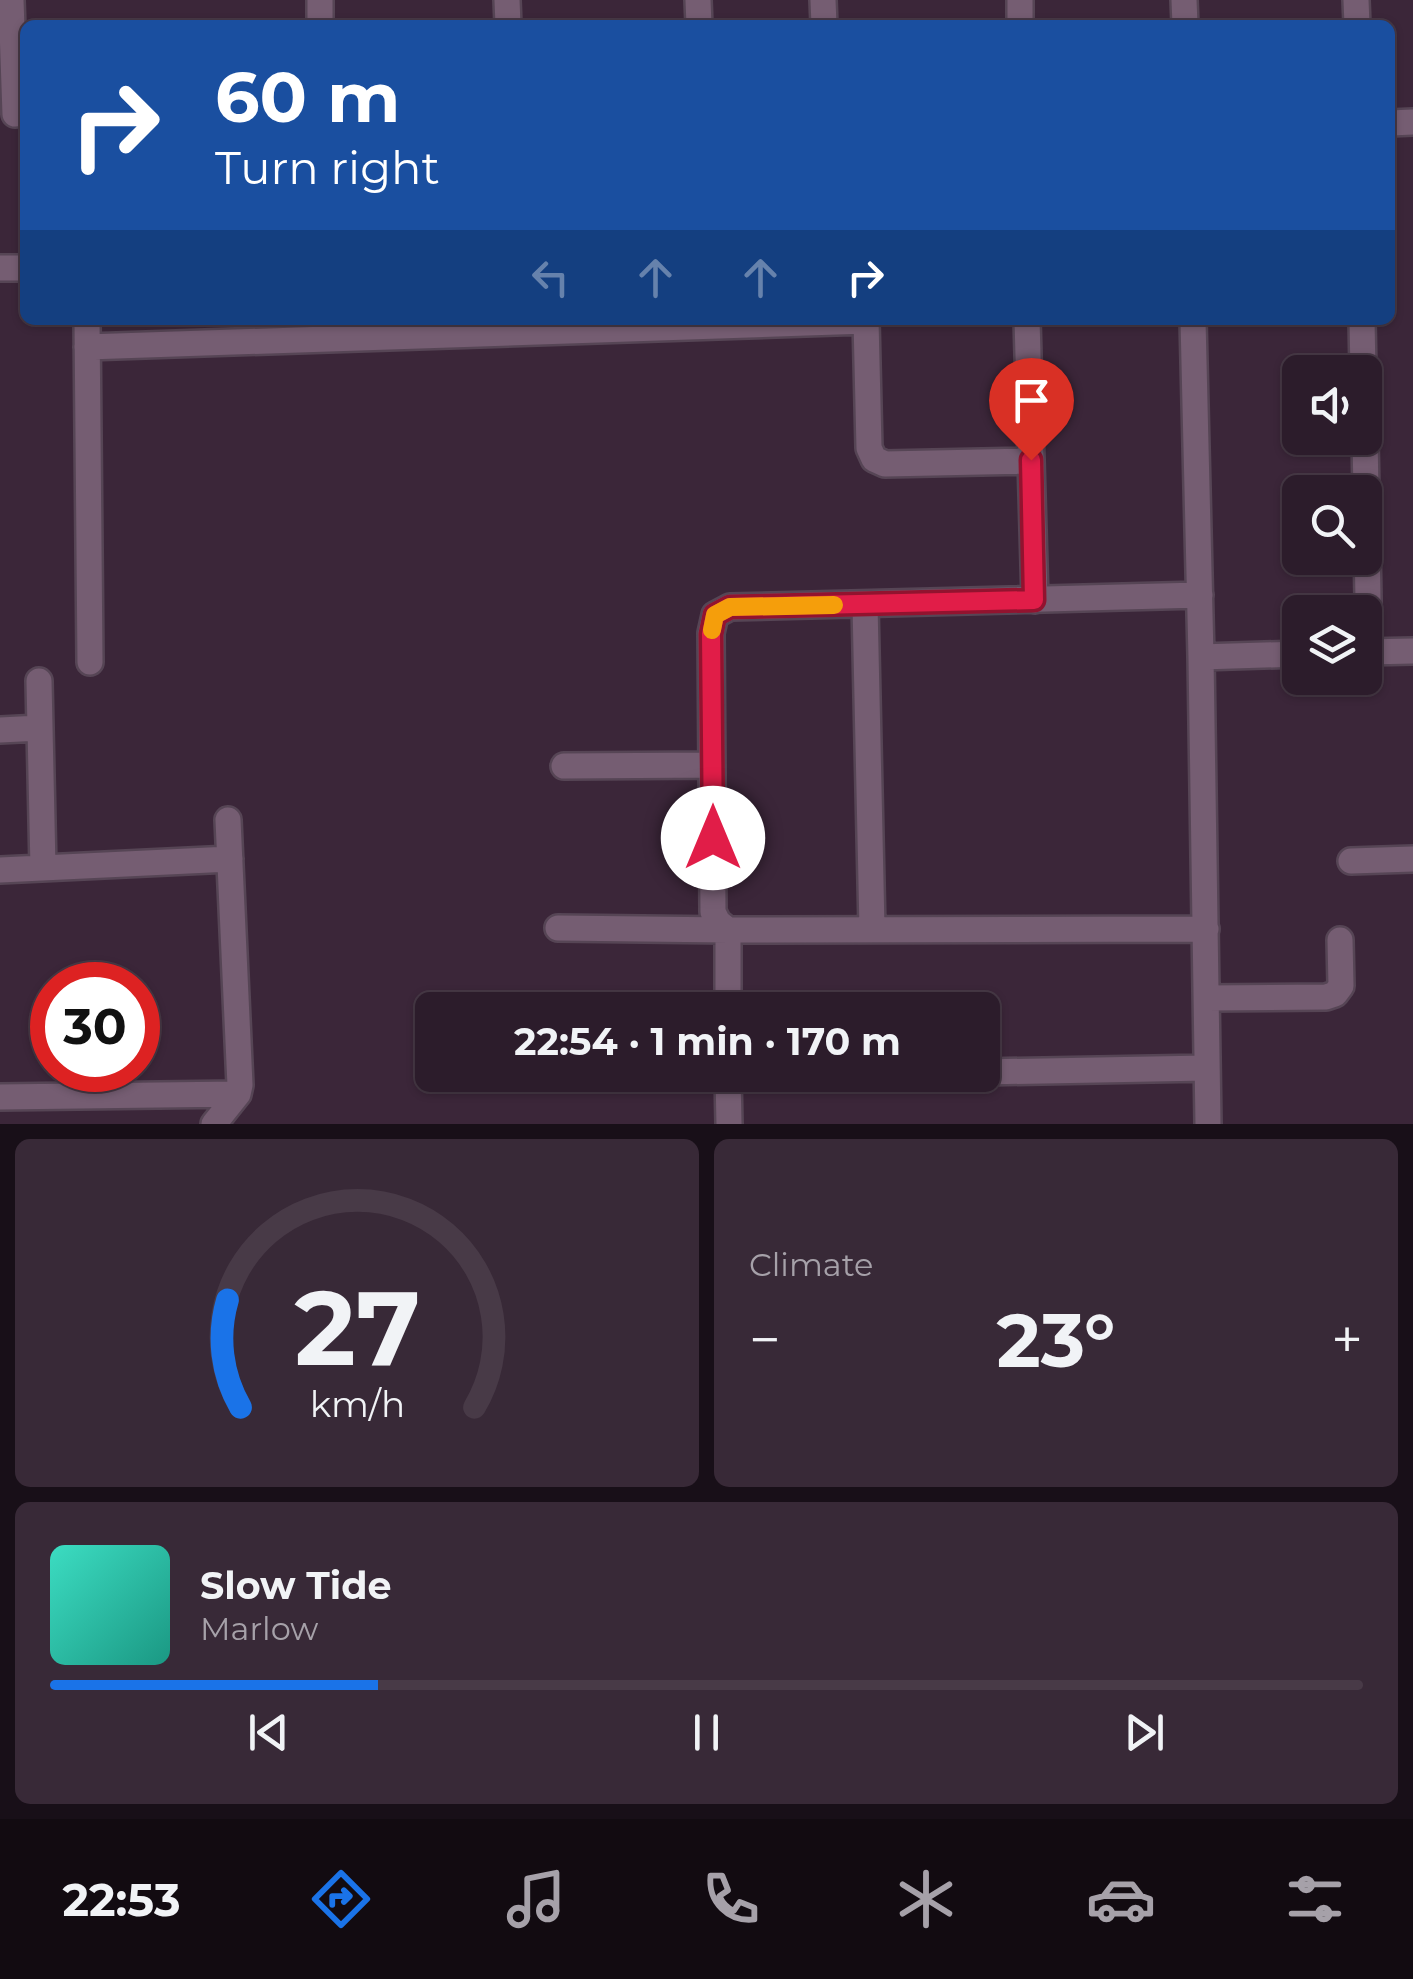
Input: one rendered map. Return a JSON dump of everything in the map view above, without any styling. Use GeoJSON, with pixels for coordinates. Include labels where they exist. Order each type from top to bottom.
{"type":"FeatureCollection","features":[{"type":"Feature","properties":{"kind":"street"},"geometry":{"type":"LineString","coordinates":[[11,0],[15,114]]}},
{"type":"Feature","properties":{"kind":"street"},"geometry":{"type":"LineString","coordinates":[[87,325],[90,662]]}},
{"type":"Feature","properties":{"kind":"street"},"geometry":{"type":"LineString","coordinates":[[88,346],[608,325]]}},
{"type":"Feature","properties":{"kind":"street"},"geometry":{"type":"LineString","coordinates":[[866,325],[870,448],[874,460],[886,464],[1031,460]]}},
{"type":"Feature","properties":{"kind":"street"},"geometry":{"type":"LineString","coordinates":[[1027,325],[1034,600]]}},
{"type":"Feature","properties":{"kind":"street"},"geometry":{"type":"LineString","coordinates":[[1193,325],[1208,1124]]}},
{"type":"Feature","properties":{"kind":"street"},"geometry":{"type":"LineString","coordinates":[[1362,325],[1363,355]]}},
{"type":"Feature","properties":{"kind":"street"},"geometry":{"type":"LineString","coordinates":[[1364,455],[1366,595]]}},
{"type":"Feature","properties":{"kind":"street"},"geometry":{"type":"LineString","coordinates":[[728,930],[714,912],[711,634],[715,615],[730,607],[1200,595]]}},
{"type":"Feature","properties":{"kind":"street"},"geometry":{"type":"LineString","coordinates":[[865,604],[872,929]]}},
{"type":"Feature","properties":{"kind":"street"},"geometry":{"type":"LineString","coordinates":[[1382,652],[1413,651]]}},
{"type":"Feature","properties":{"kind":"street"},"geometry":{"type":"LineString","coordinates":[[1202,657],[1282,655]]}},
{"type":"Feature","properties":{"kind":"street"},"geometry":{"type":"LineString","coordinates":[[39,681],[42,868]]}},
{"type":"Feature","properties":{"kind":"street"},"geometry":{"type":"LineString","coordinates":[[0,730],[40,728]]}},
{"type":"Feature","properties":{"kind":"street"},"geometry":{"type":"LineString","coordinates":[[564,766],[712,765]]}},
{"type":"Feature","properties":{"kind":"street"},"geometry":{"type":"LineString","coordinates":[[214,1124],[240,1086],[228,820]]}},
{"type":"Feature","properties":{"kind":"street"},"geometry":{"type":"LineString","coordinates":[[0,870],[230,859]]}},
{"type":"Feature","properties":{"kind":"street"},"geometry":{"type":"LineString","coordinates":[[1351,860],[1413,859]]}},
{"type":"Feature","properties":{"kind":"street"},"geometry":{"type":"LineString","coordinates":[[558,928],[1206,929]]}},
{"type":"Feature","properties":{"kind":"street"},"geometry":{"type":"LineString","coordinates":[[728,930],[728,992]]}},
{"type":"Feature","properties":{"kind":"street"},"geometry":{"type":"LineString","coordinates":[[1208,998],[1336,994],[1340,986],[1340,940]]}},
{"type":"Feature","properties":{"kind":"street"},"geometry":{"type":"LineString","coordinates":[[1000,1072],[1207,1068]]}},
{"type":"Feature","properties":{"kind":"street"},"geometry":{"type":"LineString","coordinates":[[728,1092],[729,1124]]}},
{"type":"Feature","properties":{"kind":"street"},"geometry":{"type":"LineString","coordinates":[[0,1096],[238,1094]]}},
{"type":"Feature","properties":{"kind":"slow traffic"},"geometry":{"type":"LineString","coordinates":[[712,630],[715,615],[730,607],[834,605]]}},
{"type":"Feature","properties":{"kind":"route"},"geometry":{"type":"LineString","coordinates":[[713,838],[711,634],[715,615],[730,607],[1034,600],[1031,460]]}}]}
